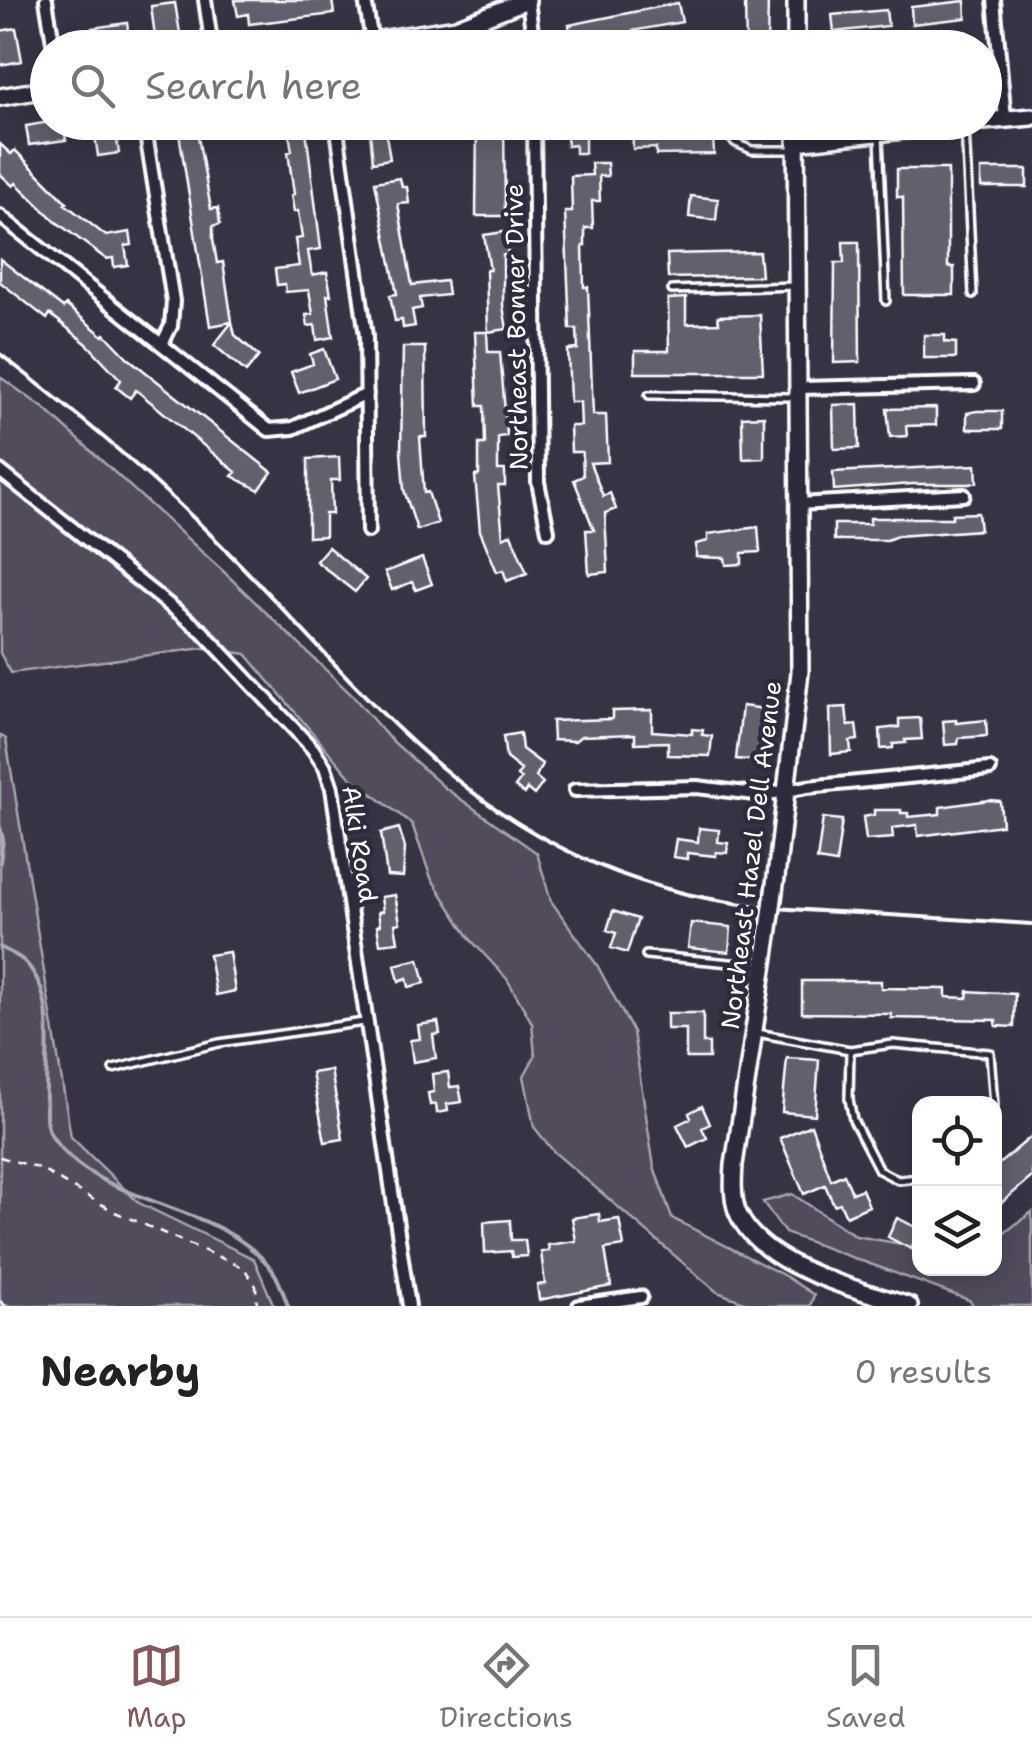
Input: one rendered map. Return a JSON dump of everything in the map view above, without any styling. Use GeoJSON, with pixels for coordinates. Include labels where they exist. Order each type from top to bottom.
{"type":"FeatureCollection","features":[{"type":"Feature","properties":{"kind":"street"},"geometry":{"type":"LineString","coordinates":[[46,0],[51,30]]}},
{"type":"Feature","properties":{"kind":"street"},"geometry":{"type":"LineString","coordinates":[[205,0],[209,30]]}},
{"type":"Feature","properties":{"kind":"street"},"geometry":{"type":"LineString","coordinates":[[365,0],[370,30]]}},
{"type":"Feature","properties":{"kind":"street"},"geometry":{"type":"LineString","coordinates":[[443,30],[527,0],[531,30]]}},
{"type":"Feature","properties":{"kind":"street"},"geometry":{"type":"LineString","coordinates":[[796,0],[796,30]]}},
{"type":"Feature","properties":{"kind":"street"},"geometry":{"type":"LineString","coordinates":[[994,0],[997,30]]}},
{"type":"Feature","properties":{"kind":"street"},"geometry":{"type":"LineString","coordinates":[[1002,87],[1005,119]]}},
{"type":"Feature","properties":{"kind":"street"},"geometry":{"type":"LineString","coordinates":[[0,96],[30,92]]}},
{"type":"Feature","properties":{"kind":"street"},"geometry":{"type":"LineString","coordinates":[[1002,119],[1032,117]]}},
{"type":"Feature","properties":{"kind":"street"},"geometry":{"type":"LineString","coordinates":[[147,140],[173,302],[170,326],[162,344]]}},
{"type":"Feature","properties":{"kind":"street"},"geometry":{"type":"LineString","coordinates":[[339,140],[366,336],[368,531]]}},
{"type":"Feature","properties":{"kind":"street","name":"Northeast Bonner Drive"},"geometry":{"type":"LineString","coordinates":[[534,140],[538,482],[548,530]]}},
{"type":"Feature","properties":{"kind":"street","name":"Northeast Hazel Dell Avenue"},"geometry":{"type":"LineString","coordinates":[[796,140],[800,672],[733,1192],[737,1211],[760,1242],[786,1260],[812,1274],[909,1306]]}},
{"type":"Feature","properties":{"kind":"street"},"geometry":{"type":"LineString","coordinates":[[796,146],[831,140]]}},
{"type":"Feature","properties":{"kind":"street"},"geometry":{"type":"LineString","coordinates":[[0,216],[269,430],[292,428],[367,394]]}},
{"type":"Feature","properties":{"kind":"street"},"geometry":{"type":"LineString","coordinates":[[799,393],[974,384]]}},
{"type":"Feature","properties":{"kind":"street","name":"Alki Road"},"geometry":{"type":"LineString","coordinates":[[0,470],[202,631],[314,749],[332,788],[409,1306]]}},
{"type":"Feature","properties":{"kind":"street"},"geometry":{"type":"LineString","coordinates":[[798,504],[964,496]]}},
{"type":"Feature","properties":{"kind":"street"},"geometry":{"type":"LineString","coordinates":[[574,790],[660,786],[763,795],[990,768]]}},
{"type":"Feature","properties":{"kind":"street"},"geometry":{"type":"LineString","coordinates":[[579,1306],[640,1297]]}},
{"type":"Feature","properties":{"kind":"lane"},"geometry":{"type":"LineString","coordinates":[[733,140],[752,150],[796,146]]}},
{"type":"Feature","properties":{"kind":"lane"},"geometry":{"type":"LineString","coordinates":[[878,140],[886,301]]}},
{"type":"Feature","properties":{"kind":"lane"},"geometry":{"type":"LineString","coordinates":[[966,140],[973,294]]}},
{"type":"Feature","properties":{"kind":"lane"},"geometry":{"type":"LineString","coordinates":[[672,290],[798,286]]}},
{"type":"Feature","properties":{"kind":"lane"},"geometry":{"type":"LineString","coordinates":[[649,395],[799,393]]}},
{"type":"Feature","properties":{"kind":"lane"},"geometry":{"type":"LineString","coordinates":[[646,955],[764,966]]}},
{"type":"Feature","properties":{"kind":"lane"},"geometry":{"type":"LineString","coordinates":[[113,1070],[219,1043],[367,1022]]}},
{"type":"Feature","properties":{"kind":"lane"},"geometry":{"type":"LineString","coordinates":[[754,1032],[850,1050],[894,1044],[990,1053],[993,1096]]}},
{"type":"Feature","properties":{"kind":"lane"},"geometry":{"type":"LineString","coordinates":[[850,1050],[849,1099],[853,1120],[879,1170],[898,1180],[912,1179]]}},
{"type":"Feature","properties":{"kind":"path"},"geometry":{"type":"LineString","coordinates":[[0,1157],[38,1168],[115,1212],[244,1268],[256,1286],[257,1306]]}},
{"type":"Feature","properties":{"kind":"path"},"geometry":{"type":"LineString","coordinates":[[0,1300],[6,1306]]}},
{"type":"Feature","properties":{"kind":"shaded area"},"geometry":{"type":"Polygon","coordinates":[[[0,377],[45,409],[224,572],[352,695],[388,737],[445,788],[537,853],[551,901],[597,965],[633,1032],[654,1167],[672,1218],[785,1276],[814,1295],[810,1306],[755,1306],[717,1292],[554,1152],[534,1127],[524,1076],[535,1056],[532,1023],[507,979],[471,940],[431,878],[412,824],[350,777],[246,654],[204,648],[11,673],[0,653],[0,377]]]}},
{"type":"Feature","properties":{"kind":"shaded area"},"geometry":{"type":"Polygon","coordinates":[[[0,735],[6,739],[71,1137],[139,1203],[254,1259],[274,1306],[0,1306],[0,735]]]}},
{"type":"Feature","properties":{"kind":"shaded area"},"geometry":{"type":"Polygon","coordinates":[[[792,1194],[856,1236],[912,1246],[912,1276],[1002,1276],[1002,1235],[1032,1212],[1032,1306],[974,1306],[969,1300],[785,1233],[763,1202],[792,1194]]]}},
{"type":"Feature","properties":{"kind":"building"},"geometry":{"type":"Polygon","coordinates":[[[235,0],[332,0],[334,14],[249,24],[248,14],[238,16],[235,0]]]}},
{"type":"Feature","properties":{"kind":"building"},"geometry":{"type":"Polygon","coordinates":[[[768,0],[767,30],[746,30],[745,3],[768,0]]]}},
{"type":"Feature","properties":{"kind":"building"},"geometry":{"type":"Polygon","coordinates":[[[965,1],[966,18],[912,24],[911,7],[965,1]]]}},
{"type":"Feature","properties":{"kind":"building"},"geometry":{"type":"Polygon","coordinates":[[[175,3],[180,30],[154,30],[151,6],[175,3]]]}},
{"type":"Feature","properties":{"kind":"building"},"geometry":{"type":"Polygon","coordinates":[[[678,3],[682,22],[638,30],[570,30],[569,25],[678,3]]]}},
{"type":"Feature","properties":{"kind":"building"},"geometry":{"type":"Polygon","coordinates":[[[886,10],[888,26],[834,30],[832,15],[886,10]]]}},
{"type":"Feature","properties":{"kind":"building"},"geometry":{"type":"Polygon","coordinates":[[[127,23],[128,30],[92,30],[127,23]]]}},
{"type":"Feature","properties":{"kind":"building"},"geometry":{"type":"Polygon","coordinates":[[[16,28],[22,61],[0,65],[0,31],[16,28]]]}},
{"type":"Feature","properties":{"kind":"building"},"geometry":{"type":"Polygon","coordinates":[[[30,125],[30,140],[66,140],[29,145],[26,126],[30,125]]]}},
{"type":"Feature","properties":{"kind":"building"},"geometry":{"type":"Polygon","coordinates":[[[96,140],[117,140],[119,153],[98,156],[96,140]]]}},
{"type":"Feature","properties":{"kind":"building"},"geometry":{"type":"Polygon","coordinates":[[[180,140],[199,140],[211,209],[218,208],[220,224],[213,226],[213,239],[217,263],[223,262],[232,322],[210,326],[180,140]]]}},
{"type":"Feature","properties":{"kind":"building"},"geometry":{"type":"Polygon","coordinates":[[[290,140],[307,140],[321,249],[308,251],[312,275],[327,272],[331,295],[327,295],[333,337],[317,340],[315,325],[308,326],[306,315],[313,314],[309,290],[286,292],[285,284],[277,285],[275,269],[299,266],[295,239],[302,238],[291,195],[294,194],[288,152],[292,151],[290,140]]]}},
{"type":"Feature","properties":{"kind":"building"},"geometry":{"type":"Polygon","coordinates":[[[371,140],[387,140],[390,159],[373,162],[371,140]]]}},
{"type":"Feature","properties":{"kind":"building"},"geometry":{"type":"Polygon","coordinates":[[[477,140],[504,140],[505,216],[476,216],[477,140]]]}},
{"type":"Feature","properties":{"kind":"building"},"geometry":{"type":"Polygon","coordinates":[[[567,140],[585,140],[585,153],[575,153],[575,145],[567,146],[567,140]]]}},
{"type":"Feature","properties":{"kind":"building"},"geometry":{"type":"Polygon","coordinates":[[[633,140],[713,140],[714,154],[656,155],[656,148],[633,149],[633,140]]]}},
{"type":"Feature","properties":{"kind":"building"},"geometry":{"type":"Polygon","coordinates":[[[0,144],[11,154],[15,150],[65,204],[106,236],[130,232],[132,245],[125,246],[128,265],[114,267],[113,258],[106,259],[0,174],[0,144]]]}},
{"type":"Feature","properties":{"kind":"building"},"geometry":{"type":"Polygon","coordinates":[[[591,163],[607,163],[608,176],[599,176],[600,201],[592,201],[593,228],[585,228],[583,246],[593,415],[606,415],[608,462],[590,463],[603,496],[610,493],[616,509],[605,513],[608,572],[589,574],[586,530],[594,530],[574,480],[583,476],[582,452],[571,452],[570,426],[581,426],[580,402],[570,402],[568,350],[578,349],[577,329],[570,329],[565,212],[572,212],[571,176],[592,175],[591,163]]]}},
{"type":"Feature","properties":{"kind":"building"},"geometry":{"type":"Polygon","coordinates":[[[897,169],[948,169],[948,267],[954,267],[954,295],[904,295],[903,197],[897,197],[897,169]]]}},
{"type":"Feature","properties":{"kind":"building"},"geometry":{"type":"Polygon","coordinates":[[[981,169],[1027,169],[1027,187],[981,187],[981,169]]]}},
{"type":"Feature","properties":{"kind":"building"},"geometry":{"type":"Polygon","coordinates":[[[400,178],[402,187],[407,187],[409,203],[398,204],[412,285],[446,281],[448,295],[420,298],[422,308],[412,310],[415,326],[403,328],[402,320],[395,321],[390,295],[397,294],[375,182],[400,178]]]}},
{"type":"Feature","properties":{"kind":"building"},"geometry":{"type":"Polygon","coordinates":[[[691,196],[718,199],[716,220],[689,217],[691,196]]]}},
{"type":"Feature","properties":{"kind":"building"},"geometry":{"type":"Polygon","coordinates":[[[504,232],[508,254],[503,255],[507,329],[488,332],[486,270],[490,270],[484,235],[504,232]]]}},
{"type":"Feature","properties":{"kind":"building"},"geometry":{"type":"Polygon","coordinates":[[[843,242],[859,242],[860,362],[834,363],[835,263],[844,263],[843,242]]]}},
{"type":"Feature","properties":{"kind":"building"},"geometry":{"type":"Polygon","coordinates":[[[759,252],[761,276],[668,278],[667,254],[759,252]]]}},
{"type":"Feature","properties":{"kind":"building"},"geometry":{"type":"Polygon","coordinates":[[[0,259],[63,308],[66,305],[105,334],[128,358],[272,472],[259,490],[232,476],[236,472],[136,390],[130,398],[116,387],[121,380],[87,344],[0,282],[0,259]]]}},
{"type":"Feature","properties":{"kind":"building"},"geometry":{"type":"Polygon","coordinates":[[[686,298],[686,324],[719,323],[718,316],[760,315],[763,373],[635,373],[635,351],[669,351],[668,299],[686,298]]]}},
{"type":"Feature","properties":{"kind":"building"},"geometry":{"type":"Polygon","coordinates":[[[232,322],[235,335],[259,356],[246,372],[214,345],[232,322]]]}},
{"type":"Feature","properties":{"kind":"building"},"geometry":{"type":"Polygon","coordinates":[[[475,332],[487,332],[488,352],[500,352],[507,436],[498,437],[498,470],[505,470],[505,486],[498,486],[503,538],[511,534],[527,573],[507,581],[503,570],[497,572],[480,531],[475,476],[479,475],[479,444],[485,444],[484,406],[478,406],[475,332]]]}},
{"type":"Feature","properties":{"kind":"building"},"geometry":{"type":"Polygon","coordinates":[[[924,335],[945,335],[945,342],[956,343],[956,358],[924,358],[924,335]]]}},
{"type":"Feature","properties":{"kind":"building"},"geometry":{"type":"Polygon","coordinates":[[[403,347],[425,347],[426,437],[420,437],[424,493],[428,492],[438,523],[417,530],[404,490],[401,452],[403,347]]]}},
{"type":"Feature","properties":{"kind":"building"},"geometry":{"type":"Polygon","coordinates":[[[324,349],[335,379],[299,393],[291,372],[313,364],[310,354],[324,349]]]}},
{"type":"Feature","properties":{"kind":"building"},"geometry":{"type":"Polygon","coordinates":[[[858,404],[859,448],[834,449],[833,405],[858,404]]]}},
{"type":"Feature","properties":{"kind":"building"},"geometry":{"type":"Polygon","coordinates":[[[936,408],[936,425],[906,426],[907,436],[890,437],[887,409],[936,408]]]}},
{"type":"Feature","properties":{"kind":"building"},"geometry":{"type":"Polygon","coordinates":[[[1002,411],[1002,429],[967,429],[967,413],[1002,411]]]}},
{"type":"Feature","properties":{"kind":"building"},"geometry":{"type":"Polygon","coordinates":[[[764,416],[764,458],[743,459],[742,417],[764,416]]]}},
{"type":"Feature","properties":{"kind":"building"},"geometry":{"type":"Polygon","coordinates":[[[339,457],[340,480],[331,480],[332,514],[325,514],[325,536],[308,537],[308,459],[339,457]]]}},
{"type":"Feature","properties":{"kind":"building"},"geometry":{"type":"Polygon","coordinates":[[[976,465],[977,482],[970,484],[834,490],[833,472],[976,465]]]}},
{"type":"Feature","properties":{"kind":"building"},"geometry":{"type":"Polygon","coordinates":[[[978,513],[980,530],[887,540],[834,540],[834,524],[870,524],[870,518],[952,518],[952,514],[978,513]]]}},
{"type":"Feature","properties":{"kind":"building"},"geometry":{"type":"Polygon","coordinates":[[[758,527],[760,552],[742,553],[742,564],[726,565],[725,558],[696,557],[696,544],[708,541],[708,534],[758,527]]]}},
{"type":"Feature","properties":{"kind":"building"},"geometry":{"type":"Polygon","coordinates":[[[328,547],[366,579],[355,592],[316,561],[328,547]]]}},
{"type":"Feature","properties":{"kind":"building"},"geometry":{"type":"Polygon","coordinates":[[[422,558],[432,584],[416,590],[412,582],[392,590],[385,572],[422,558]]]}},
{"type":"Feature","properties":{"kind":"building"},"geometry":{"type":"Polygon","coordinates":[[[742,706],[766,709],[759,761],[736,759],[742,706]]]}},
{"type":"Feature","properties":{"kind":"building"},"geometry":{"type":"Polygon","coordinates":[[[846,707],[848,726],[856,725],[858,740],[850,741],[851,752],[831,754],[830,708],[846,707]]]}},
{"type":"Feature","properties":{"kind":"building"},"geometry":{"type":"Polygon","coordinates":[[[652,710],[652,731],[692,734],[692,729],[712,736],[710,756],[668,755],[668,742],[635,743],[635,734],[553,740],[552,721],[612,719],[612,711],[652,710]]]}},
{"type":"Feature","properties":{"kind":"building"},"geometry":{"type":"Polygon","coordinates":[[[920,718],[922,739],[905,740],[906,743],[893,744],[893,748],[881,749],[880,729],[899,727],[899,719],[920,718]]]}},
{"type":"Feature","properties":{"kind":"building"},"geometry":{"type":"Polygon","coordinates":[[[986,720],[987,736],[959,738],[958,744],[945,745],[943,721],[986,720]]]}},
{"type":"Feature","properties":{"kind":"building"},"geometry":{"type":"Polygon","coordinates":[[[520,733],[522,749],[542,764],[536,777],[543,783],[534,795],[515,787],[521,770],[506,758],[503,736],[520,733]]]}},
{"type":"Feature","properties":{"kind":"building"},"geometry":{"type":"Polygon","coordinates":[[[1000,801],[1002,825],[918,836],[917,825],[892,828],[893,838],[866,840],[863,817],[874,815],[874,810],[901,810],[908,817],[940,814],[940,807],[1000,801]]]}},
{"type":"Feature","properties":{"kind":"building"},"geometry":{"type":"Polygon","coordinates":[[[823,818],[842,820],[836,863],[817,860],[823,818]]]}},
{"type":"Feature","properties":{"kind":"building"},"geometry":{"type":"Polygon","coordinates":[[[399,828],[405,848],[403,877],[387,876],[381,833],[399,828]]]}},
{"type":"Feature","properties":{"kind":"building"},"geometry":{"type":"Polygon","coordinates":[[[699,828],[719,830],[718,842],[728,843],[727,853],[687,853],[687,859],[673,857],[676,839],[698,842],[699,828]]]}},
{"type":"Feature","properties":{"kind":"building"},"geometry":{"type":"Polygon","coordinates":[[[395,895],[400,923],[395,924],[398,942],[380,944],[377,926],[378,912],[383,911],[381,897],[395,895]]]}},
{"type":"Feature","properties":{"kind":"building"},"geometry":{"type":"Polygon","coordinates":[[[613,911],[638,919],[627,953],[611,948],[616,933],[607,930],[613,911]]]}},
{"type":"Feature","properties":{"kind":"building"},"geometry":{"type":"Polygon","coordinates":[[[691,923],[731,927],[729,952],[688,948],[691,923]]]}},
{"type":"Feature","properties":{"kind":"building"},"geometry":{"type":"Polygon","coordinates":[[[229,952],[235,991],[216,995],[209,955],[229,952]]]}},
{"type":"Feature","properties":{"kind":"building"},"geometry":{"type":"Polygon","coordinates":[[[419,959],[425,983],[409,987],[407,978],[399,981],[395,965],[419,959]]]}},
{"type":"Feature","properties":{"kind":"building"},"geometry":{"type":"Polygon","coordinates":[[[802,981],[881,981],[881,988],[946,989],[946,997],[967,998],[968,991],[1015,994],[1014,1027],[996,1026],[996,1020],[802,1013],[802,981]]]}},
{"type":"Feature","properties":{"kind":"building"},"geometry":{"type":"Polygon","coordinates":[[[667,1013],[703,1013],[703,1043],[709,1043],[709,1058],[686,1058],[686,1029],[667,1029],[667,1013]]]}},
{"type":"Feature","properties":{"kind":"building"},"geometry":{"type":"Polygon","coordinates":[[[438,1022],[440,1034],[433,1035],[436,1058],[413,1062],[410,1040],[420,1039],[418,1025],[438,1022]]]}},
{"type":"Feature","properties":{"kind":"building"},"geometry":{"type":"Polygon","coordinates":[[[787,1058],[819,1060],[815,1115],[782,1112],[787,1058]]]}},
{"type":"Feature","properties":{"kind":"building"},"geometry":{"type":"Polygon","coordinates":[[[331,1070],[343,1139],[325,1142],[312,1073],[331,1070]]]}},
{"type":"Feature","properties":{"kind":"building"},"geometry":{"type":"Polygon","coordinates":[[[448,1072],[450,1087],[459,1086],[462,1102],[447,1104],[448,1111],[437,1113],[436,1104],[430,1105],[428,1093],[434,1092],[432,1074],[448,1072]]]}},
{"type":"Feature","properties":{"kind":"building"},"geometry":{"type":"Polygon","coordinates":[[[702,1106],[710,1124],[702,1128],[707,1138],[688,1147],[677,1125],[702,1106]]]}},
{"type":"Feature","properties":{"kind":"building"},"geometry":{"type":"Polygon","coordinates":[[[811,1125],[831,1180],[844,1174],[852,1193],[862,1189],[869,1206],[846,1216],[840,1203],[834,1205],[825,1185],[804,1194],[780,1138],[811,1125]]]}},
{"type":"Feature","properties":{"kind":"building"},"geometry":{"type":"Polygon","coordinates":[[[1032,1136],[1032,1177],[1002,1202],[1002,1186],[1002,1161],[1032,1136]]]}},
{"type":"Feature","properties":{"kind":"building"},"geometry":{"type":"Polygon","coordinates":[[[599,1214],[600,1222],[619,1219],[624,1246],[605,1249],[611,1286],[539,1300],[537,1285],[545,1284],[541,1252],[549,1251],[548,1245],[576,1241],[572,1218],[599,1214]]]}},
{"type":"Feature","properties":{"kind":"building"},"geometry":{"type":"Polygon","coordinates":[[[897,1218],[912,1225],[911,1249],[888,1237],[897,1218]]]}},
{"type":"Feature","properties":{"kind":"building"},"geometry":{"type":"Polygon","coordinates":[[[510,1220],[511,1240],[525,1240],[527,1256],[512,1257],[511,1251],[485,1253],[484,1222],[510,1220]]]}},
{"type":"Feature","properties":{"kind":"waterway"},"geometry":{"type":"LineString","coordinates":[[0,827],[0,862]]}},
{"type":"Feature","properties":{"kind":"waterway"},"geometry":{"type":"LineString","coordinates":[[0,947],[26,963],[43,994],[48,1030],[47,1126],[70,1158],[126,1191],[191,1215],[250,1247],[273,1271],[288,1306]]}},
{"type":"Feature","properties":{"kind":"railway"},"geometry":{"type":"LineString","coordinates":[[0,354],[109,442],[187,512],[415,744],[468,789],[526,829],[591,862],[664,888],[716,900],[1032,924]]}}]}
